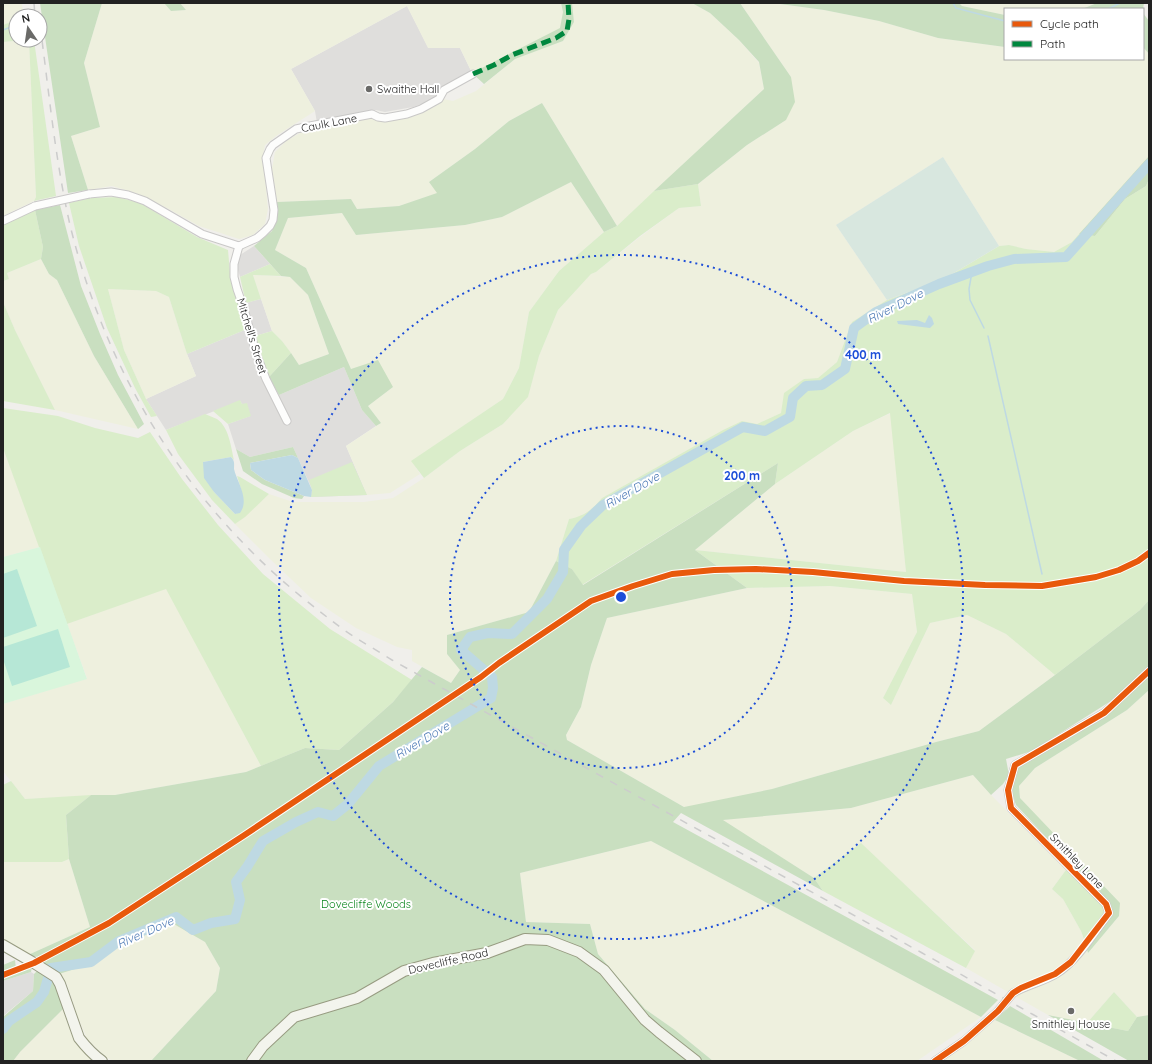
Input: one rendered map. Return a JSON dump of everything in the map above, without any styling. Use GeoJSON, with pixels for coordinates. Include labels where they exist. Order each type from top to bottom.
{"type":"FeatureCollection","features":[{"type":"Feature","properties":{"kind":"street","name":"Caulk Lane"},"geometry":{"type":"LineString","coordinates":[[239,246],[257,238],[269,228],[271,224],[274,210],[266,158],[273,145],[284,136],[296,129],[310,126],[372,114],[378,117],[391,117],[422,109],[439,99],[444,90],[473,74]]}},
{"type":"Feature","properties":{"kind":"street"},"geometry":{"type":"LineString","coordinates":[[3,221],[35,206],[89,194],[111,192],[128,195],[145,201],[202,234],[239,246]]}},
{"type":"Feature","properties":{"kind":"street","name":"Mitchell's Street"},"geometry":{"type":"LineString","coordinates":[[239,246],[234,264],[234,277],[237,289],[256,353],[266,380],[287,421]]}},
{"type":"Feature","properties":{"kind":"street","name":"Smithley Lane"},"geometry":{"type":"LineString","coordinates":[[935,1061],[964,1041],[998,1011],[1013,992],[1055,974],[1071,962],[1109,913],[1106,904],[1012,808],[1008,790],[1015,765],[1104,713],[1149,671]]}},
{"type":"Feature","properties":{"kind":"street","name":"Dovecliffe Road"},"geometry":{"type":"LineString","coordinates":[[252,1061],[263,1046],[294,1017],[357,998],[404,971],[433,963],[488,953],[525,939],[548,940],[579,952],[604,970],[645,1020],[696,1061]]}},
{"type":"Feature","properties":{"kind":"street"},"geometry":{"type":"LineString","coordinates":[[3,945],[56,977],[84,1046],[102,1061]]}},
{"type":"Feature","properties":{"kind":"shaded area"},"geometry":{"type":"Polygon","coordinates":[[[407,6],[428,47],[460,48],[472,73],[438,98],[413,107],[385,112],[376,110],[317,123],[315,111],[291,69],[407,6]]]}},
{"type":"Feature","properties":{"kind":"shaded area"},"geometry":{"type":"Polygon","coordinates":[[[943,157],[999,246],[944,279],[887,300],[836,225],[943,157]]]}},
{"type":"Feature","properties":{"kind":"shaded area"},"geometry":{"type":"Polygon","coordinates":[[[254,246],[270,264],[240,277],[237,266],[240,255],[254,246]]]}},
{"type":"Feature","properties":{"kind":"shaded area"},"geometry":{"type":"Polygon","coordinates":[[[261,299],[272,331],[255,336],[246,303],[261,299]]]}},
{"type":"Feature","properties":{"kind":"shaded area"},"geometry":{"type":"Polygon","coordinates":[[[247,329],[253,354],[272,400],[279,395],[344,367],[362,410],[376,426],[346,446],[367,495],[311,497],[312,489],[293,447],[250,457],[236,449],[228,424],[250,416],[240,401],[166,430],[146,399],[196,376],[187,354],[247,329]]]}},
{"type":"Feature","properties":{"kind":"shaded area"},"geometry":{"type":"Polygon","coordinates":[[[31,972],[34,974],[33,991],[3,1016],[3,981],[31,972]]]}},
{"type":"Feature","properties":{"kind":"green space"},"geometry":{"type":"Polygon","coordinates":[[[3,3],[22,3],[22,8],[8,8],[8,23],[3,25],[3,3]]]}},
{"type":"Feature","properties":{"kind":"green space"},"geometry":{"type":"Polygon","coordinates":[[[40,3],[102,3],[84,63],[100,127],[71,136],[88,190],[68,193],[47,48],[48,48],[48,8],[41,8],[40,3]]]}},
{"type":"Feature","properties":{"kind":"green space"},"geometry":{"type":"Polygon","coordinates":[[[102,3],[164,3],[171,11],[186,10],[180,3],[561,3],[563,12],[561,28],[472,73],[460,48],[428,48],[407,6],[291,69],[315,111],[276,136],[265,145],[263,156],[268,209],[265,224],[253,235],[239,239],[199,226],[136,193],[112,186],[88,190],[71,136],[100,127],[84,63],[102,3]]]}},
{"type":"Feature","properties":{"kind":"green space"},"geometry":{"type":"Polygon","coordinates":[[[164,3],[180,3],[186,10],[171,11],[164,3]]]}},
{"type":"Feature","properties":{"kind":"green space"},"geometry":{"type":"Polygon","coordinates":[[[561,3],[572,3],[574,22],[563,41],[515,59],[484,84],[472,73],[560,28],[563,12],[561,3]]]}},
{"type":"Feature","properties":{"kind":"green space"},"geometry":{"type":"Polygon","coordinates":[[[572,3],[692,3],[710,13],[739,40],[759,63],[764,89],[617,226],[542,103],[509,121],[475,149],[429,182],[438,193],[399,206],[357,209],[351,199],[277,202],[272,169],[275,152],[286,141],[315,127],[367,118],[380,121],[413,116],[434,107],[443,99],[453,101],[476,91],[515,59],[563,41],[574,22],[572,3]]]}},
{"type":"Feature","properties":{"kind":"green space"},"geometry":{"type":"Polygon","coordinates":[[[692,3],[740,3],[791,77],[795,102],[786,120],[747,145],[698,184],[654,191],[764,89],[759,62],[739,40],[710,13],[692,3]]]}},
{"type":"Feature","properties":{"kind":"green space"},"geometry":{"type":"Polygon","coordinates":[[[740,3],[778,3],[824,10],[879,21],[938,38],[1004,47],[1004,60],[1144,60],[1144,48],[1149,54],[1149,156],[1072,242],[1054,252],[1026,249],[1009,245],[999,246],[943,157],[836,225],[887,300],[852,322],[837,362],[818,378],[804,379],[781,413],[757,424],[742,421],[723,430],[602,498],[591,509],[579,517],[569,519],[556,561],[529,612],[447,635],[447,654],[460,670],[451,683],[412,661],[412,650],[397,647],[356,628],[311,598],[235,524],[269,494],[293,502],[364,502],[393,498],[424,478],[460,451],[503,424],[528,396],[539,356],[558,310],[591,274],[596,272],[679,208],[701,206],[698,184],[747,145],[786,120],[791,77],[740,3]]]}},
{"type":"Feature","properties":{"kind":"green space"},"geometry":{"type":"Polygon","coordinates":[[[778,3],[959,3],[962,6],[1004,15],[1004,47],[938,38],[879,21],[824,10],[778,3]]]}},
{"type":"Feature","properties":{"kind":"green space"},"geometry":{"type":"Polygon","coordinates":[[[959,3],[1097,3],[1084,8],[1004,8],[1004,15],[961,6],[959,3]]]}},
{"type":"Feature","properties":{"kind":"green space"},"geometry":{"type":"Polygon","coordinates":[[[1097,3],[1144,3],[1143,8],[1084,8],[1097,3]]]}},
{"type":"Feature","properties":{"kind":"green space"},"geometry":{"type":"Polygon","coordinates":[[[1144,14],[1149,21],[1149,54],[1144,48],[1144,14]]]}},
{"type":"Feature","properties":{"kind":"green space"},"geometry":{"type":"Polygon","coordinates":[[[8,23],[8,42],[3,42],[3,25],[8,23]]]}},
{"type":"Feature","properties":{"kind":"green space"},"geometry":{"type":"Polygon","coordinates":[[[3,42],[8,42],[8,48],[29,48],[36,197],[34,201],[3,216],[3,42]]]}},
{"type":"Feature","properties":{"kind":"green space"},"geometry":{"type":"Polygon","coordinates":[[[29,48],[35,48],[56,196],[34,201],[36,197],[29,48]]]}},
{"type":"Feature","properties":{"kind":"green space"},"geometry":{"type":"Polygon","coordinates":[[[542,103],[617,226],[604,232],[571,182],[502,217],[465,225],[356,235],[342,213],[288,218],[275,250],[306,268],[351,369],[378,360],[393,387],[368,406],[381,423],[376,426],[362,410],[344,367],[279,395],[269,377],[291,353],[299,365],[329,354],[308,295],[290,277],[281,276],[254,246],[272,231],[278,214],[277,202],[351,199],[357,209],[399,206],[437,193],[429,182],[475,149],[509,121],[542,103]]]}},
{"type":"Feature","properties":{"kind":"green space"},"geometry":{"type":"Polygon","coordinates":[[[1149,156],[1149,179],[1146,186],[1125,199],[1095,236],[1079,234],[1149,156]]]}},
{"type":"Feature","properties":{"kind":"green space"},"geometry":{"type":"Polygon","coordinates":[[[1149,179],[1149,600],[1140,610],[1055,675],[1006,634],[967,615],[930,623],[891,705],[883,698],[917,632],[912,594],[830,586],[747,588],[695,550],[906,572],[890,413],[853,431],[775,484],[778,463],[582,585],[572,569],[556,561],[569,519],[584,514],[602,498],[723,430],[742,421],[757,424],[781,413],[784,393],[804,379],[818,378],[837,362],[852,322],[887,300],[944,279],[999,246],[1009,245],[1026,249],[1054,252],[1072,242],[1079,234],[1095,236],[1125,199],[1146,186],[1149,179]]]}},
{"type":"Feature","properties":{"kind":"green space"},"geometry":{"type":"Polygon","coordinates":[[[571,182],[604,232],[559,271],[529,312],[519,368],[503,399],[412,461],[420,474],[390,493],[367,495],[346,446],[381,423],[368,406],[393,387],[351,369],[306,268],[275,250],[288,218],[342,213],[356,235],[465,225],[502,217],[571,182]]]}},
{"type":"Feature","properties":{"kind":"green space"},"geometry":{"type":"Polygon","coordinates":[[[698,184],[701,206],[679,208],[640,236],[596,272],[591,274],[558,310],[539,356],[528,397],[503,424],[460,451],[424,478],[411,461],[503,399],[519,368],[529,312],[559,271],[604,232],[617,226],[654,191],[698,184]]]}},
{"type":"Feature","properties":{"kind":"green space"},"geometry":{"type":"Polygon","coordinates":[[[117,197],[140,203],[197,237],[228,250],[230,273],[247,329],[187,354],[169,297],[156,291],[108,289],[124,350],[146,399],[157,416],[151,417],[135,388],[107,328],[79,246],[69,203],[91,198],[117,197]]]}},
{"type":"Feature","properties":{"kind":"green space"},"geometry":{"type":"Polygon","coordinates":[[[60,205],[81,286],[118,375],[144,424],[138,429],[94,356],[57,280],[49,274],[41,259],[43,247],[35,210],[60,205]]]}},
{"type":"Feature","properties":{"kind":"green space"},"geometry":{"type":"Polygon","coordinates":[[[35,210],[43,247],[41,259],[7,273],[9,279],[3,281],[3,224],[35,210]]]}},
{"type":"Feature","properties":{"kind":"green space"},"geometry":{"type":"Polygon","coordinates":[[[41,259],[49,274],[57,280],[94,356],[138,429],[55,410],[15,330],[3,302],[3,281],[9,279],[7,273],[41,259]]]}},
{"type":"Feature","properties":{"kind":"green space"},"geometry":{"type":"Polygon","coordinates":[[[270,264],[281,276],[253,275],[261,299],[246,303],[240,277],[270,264]]]}},
{"type":"Feature","properties":{"kind":"green space"},"geometry":{"type":"Polygon","coordinates":[[[253,275],[290,277],[308,295],[329,354],[299,365],[282,341],[272,331],[253,275]]]}},
{"type":"Feature","properties":{"kind":"green space"},"geometry":{"type":"Polygon","coordinates":[[[108,289],[156,291],[169,297],[187,354],[196,376],[146,399],[124,350],[108,289]]]}},
{"type":"Feature","properties":{"kind":"green space"},"geometry":{"type":"Polygon","coordinates":[[[3,302],[15,330],[55,410],[3,401],[3,302]]]}},
{"type":"Feature","properties":{"kind":"green space"},"geometry":{"type":"Polygon","coordinates":[[[272,331],[291,353],[269,377],[255,336],[272,331]]]}},
{"type":"Feature","properties":{"kind":"green space"},"geometry":{"type":"Polygon","coordinates":[[[240,400],[242,404],[247,403],[251,416],[228,424],[213,411],[240,400]]]}},
{"type":"Feature","properties":{"kind":"green space"},"geometry":{"type":"Polygon","coordinates":[[[3,408],[58,416],[95,428],[138,438],[150,432],[182,479],[218,525],[263,574],[330,629],[412,680],[393,702],[339,750],[305,748],[261,766],[166,589],[67,624],[3,448],[3,408]]]}},
{"type":"Feature","properties":{"kind":"green space"},"geometry":{"type":"Polygon","coordinates":[[[891,413],[906,572],[695,550],[775,484],[853,431],[891,413]]]}},
{"type":"Feature","properties":{"kind":"green space"},"geometry":{"type":"Polygon","coordinates":[[[205,414],[217,419],[224,427],[229,438],[234,460],[231,457],[203,462],[214,492],[235,514],[240,512],[242,509],[242,494],[237,476],[269,494],[245,517],[235,524],[212,500],[178,454],[166,430],[205,414]]]}},
{"type":"Feature","properties":{"kind":"green space"},"geometry":{"type":"Polygon","coordinates":[[[293,447],[298,458],[292,455],[250,463],[251,470],[265,480],[304,496],[302,499],[294,498],[262,484],[243,471],[236,449],[250,457],[293,447]]]}},
{"type":"Feature","properties":{"kind":"green space"},"geometry":{"type":"Polygon","coordinates":[[[3,448],[40,547],[3,557],[3,448]]]}},
{"type":"Feature","properties":{"kind":"green space"},"geometry":{"type":"Polygon","coordinates":[[[352,462],[367,495],[311,497],[312,490],[309,480],[352,462]]]}},
{"type":"Feature","properties":{"kind":"green space","name":"Dovecliffe Woods"},"geometry":{"type":"Polygon","coordinates":[[[778,463],[775,484],[695,550],[747,588],[607,618],[591,665],[581,707],[566,735],[567,740],[684,807],[772,789],[979,731],[1140,610],[1149,600],[1149,667],[1114,699],[1032,751],[1006,759],[1009,775],[1003,784],[991,795],[973,775],[851,808],[723,820],[814,878],[823,891],[681,813],[673,822],[998,1000],[981,1017],[651,841],[520,873],[526,922],[590,924],[598,954],[645,1009],[675,1030],[713,1061],[151,1061],[216,991],[220,968],[205,942],[172,923],[123,943],[94,963],[59,974],[44,965],[43,958],[28,955],[90,927],[69,859],[66,815],[91,795],[115,795],[246,772],[305,748],[339,750],[393,702],[422,667],[451,683],[460,670],[447,654],[447,635],[529,612],[556,561],[572,569],[583,585],[778,463]]]}},
{"type":"Feature","properties":{"kind":"green space"},"geometry":{"type":"Polygon","coordinates":[[[40,547],[87,679],[3,704],[3,557],[40,547]]]}},
{"type":"Feature","properties":{"kind":"green space"},"geometry":{"type":"Polygon","coordinates":[[[17,569],[37,626],[3,638],[3,574],[17,569]]]}},
{"type":"Feature","properties":{"kind":"green space"},"geometry":{"type":"Polygon","coordinates":[[[830,586],[912,594],[917,632],[883,698],[891,705],[930,623],[967,615],[1006,634],[1055,675],[979,731],[772,789],[688,807],[684,807],[567,740],[566,735],[581,707],[591,665],[607,618],[747,588],[830,586]]]}},
{"type":"Feature","properties":{"kind":"green space"},"geometry":{"type":"Polygon","coordinates":[[[166,588],[261,766],[246,772],[115,795],[25,799],[3,771],[3,704],[87,678],[67,624],[166,588]]]}},
{"type":"Feature","properties":{"kind":"green space"},"geometry":{"type":"Polygon","coordinates":[[[58,629],[70,667],[12,686],[3,659],[3,647],[58,629]]]}},
{"type":"Feature","properties":{"kind":"green space"},"geometry":{"type":"Polygon","coordinates":[[[1149,674],[1149,690],[1127,710],[1035,768],[1019,786],[1020,798],[1120,903],[1119,916],[1088,953],[1086,946],[1111,913],[1108,903],[1016,805],[1011,790],[1017,767],[1106,714],[1149,674]]]}},
{"type":"Feature","properties":{"kind":"green space"},"geometry":{"type":"Polygon","coordinates":[[[1149,690],[1149,1015],[1137,1017],[1114,992],[1087,1023],[1048,1015],[966,968],[975,950],[861,844],[814,878],[722,820],[851,808],[973,775],[1066,870],[1052,889],[1063,899],[1081,931],[1088,953],[1119,916],[1020,798],[1019,786],[1035,768],[1127,710],[1149,690]]]}},
{"type":"Feature","properties":{"kind":"green space"},"geometry":{"type":"Polygon","coordinates":[[[11,781],[25,799],[91,795],[66,815],[69,859],[62,862],[3,862],[3,785],[11,781]]]}},
{"type":"Feature","properties":{"kind":"green space"},"geometry":{"type":"Polygon","coordinates":[[[651,841],[981,1017],[917,1061],[713,1061],[675,1030],[645,1009],[598,954],[590,924],[526,922],[520,873],[651,841]]]}},
{"type":"Feature","properties":{"kind":"green space"},"geometry":{"type":"Polygon","coordinates":[[[861,843],[975,951],[966,968],[823,891],[814,878],[861,843]]]}},
{"type":"Feature","properties":{"kind":"green space"},"geometry":{"type":"Polygon","coordinates":[[[69,859],[90,927],[28,955],[3,940],[3,862],[62,862],[69,859]]]}},
{"type":"Feature","properties":{"kind":"green space"},"geometry":{"type":"Polygon","coordinates":[[[1066,870],[1103,906],[1105,913],[1085,942],[1081,931],[1063,899],[1052,889],[1066,870]]]}},
{"type":"Feature","properties":{"kind":"green space"},"geometry":{"type":"Polygon","coordinates":[[[172,923],[205,942],[220,968],[216,991],[151,1061],[113,1061],[106,1057],[87,1039],[67,984],[59,974],[94,963],[123,943],[172,923]]]}},
{"type":"Feature","properties":{"kind":"green space"},"geometry":{"type":"Polygon","coordinates":[[[15,960],[16,969],[32,967],[31,972],[3,981],[3,965],[15,960]]]}},
{"type":"Feature","properties":{"kind":"green space"},"geometry":{"type":"Polygon","coordinates":[[[38,970],[58,987],[63,1009],[13,1061],[3,1061],[3,1017],[33,991],[34,974],[38,970]]]}},
{"type":"Feature","properties":{"kind":"green space"},"geometry":{"type":"Polygon","coordinates":[[[1114,992],[1137,1017],[1128,1031],[1087,1023],[1114,992]]]}},
{"type":"Feature","properties":{"kind":"green space"},"geometry":{"type":"Polygon","coordinates":[[[1010,1006],[1104,1061],[1080,1061],[995,1020],[1010,1006]]]}},
{"type":"Feature","properties":{"kind":"green space"},"geometry":{"type":"Polygon","coordinates":[[[63,1009],[75,1041],[94,1061],[13,1061],[20,1052],[63,1009]]]}},
{"type":"Feature","properties":{"kind":"green space"},"geometry":{"type":"Polygon","coordinates":[[[1048,1015],[1128,1031],[1137,1017],[1149,1015],[1149,1061],[1129,1061],[1048,1015]]]}},
{"type":"Feature","properties":{"kind":"green space"},"geometry":{"type":"Polygon","coordinates":[[[995,1020],[1080,1061],[943,1061],[995,1020]]]}},
{"type":"Feature","properties":{"kind":"water"},"geometry":{"type":"Polygon","coordinates":[[[929,315],[934,324],[930,328],[898,324],[897,321],[917,320],[925,323],[929,315]]]}},
{"type":"Feature","properties":{"kind":"water"},"geometry":{"type":"Polygon","coordinates":[[[292,455],[298,458],[312,490],[311,497],[304,496],[265,480],[251,470],[250,463],[292,455]]]}},
{"type":"Feature","properties":{"kind":"water"},"geometry":{"type":"Polygon","coordinates":[[[231,457],[234,461],[234,469],[242,491],[244,502],[240,513],[235,514],[214,492],[204,478],[203,462],[231,457]]]}},
{"type":"Feature","properties":{"kind":"pier"},"geometry":{"type":"Polygon","coordinates":[[[491,666],[495,672],[484,680],[479,674],[491,666]]]}},
{"type":"Feature","properties":{"kind":"waterway"},"geometry":{"type":"LineString","coordinates":[[953,3],[956,8],[1004,21]]}},
{"type":"Feature","properties":{"kind":"waterway"},"geometry":{"type":"LineString","coordinates":[[1110,8],[1120,3]]}},
{"type":"Feature","properties":{"kind":"waterway"},"geometry":{"type":"LineString","coordinates":[[3,30],[8,28]]}},
{"type":"Feature","properties":{"kind":"waterway","name":"River Dove"},"geometry":{"type":"LineString","coordinates":[[3,1029],[9,1021],[37,1002],[44,992],[51,968],[91,962],[119,941],[176,917],[193,930],[211,923],[235,919],[240,900],[236,882],[263,841],[296,822],[318,812],[333,816],[348,804],[379,766],[491,698],[493,688],[492,677],[461,650],[470,637],[488,633],[512,634],[547,599],[563,572],[564,550],[581,526],[603,505],[743,427],[765,431],[790,417],[793,398],[806,386],[822,385],[845,369],[854,328],[876,312],[939,284],[988,266],[1014,259],[1066,257],[1149,164]]}},
{"type":"Feature","properties":{"kind":"waterway"},"geometry":{"type":"LineString","coordinates":[[972,272],[969,289],[970,300],[984,328]]}},
{"type":"Feature","properties":{"kind":"waterway"},"geometry":{"type":"LineString","coordinates":[[988,336],[1042,574]]}},
{"type":"Feature","properties":{"kind":"railway"},"geometry":{"type":"LineString","coordinates":[[34,3],[34,8]]}},
{"type":"Feature","properties":{"kind":"railway"},"geometry":{"type":"LineString","coordinates":[[43,48],[60,175],[70,225],[83,271],[99,316],[118,360],[140,403],[165,444],[192,484],[223,521],[266,566],[340,627],[392,660],[1116,1061]]}},
{"type":"Feature","properties":{"kind":"marked path"},"geometry":{"type":"LineString","coordinates":[[473,74],[512,55],[556,38],[567,31],[569,19],[568,3]]}},
{"type":"Feature","properties":{"kind":"cycle path"},"geometry":{"type":"LineString","coordinates":[[3,975],[34,963],[109,923],[243,836],[481,677],[499,663],[591,601],[672,574],[714,570],[756,569],[813,572],[904,581],[1042,586],[1096,577],[1119,570],[1138,561],[1149,553]]}},
{"type":"Feature","properties":{"kind":"cycle path"},"geometry":{"type":"LineString","coordinates":[[935,1061],[964,1041],[998,1011],[1013,993],[1021,988],[1055,974],[1071,962],[1109,913],[1106,904],[1011,808],[1008,790],[1015,765],[1104,713],[1149,671]]}},
{"type":"Feature","properties":{"kind":"place","name":"Swaithe Hall"},"geometry":{"type":"Point","coordinates":[369,89]}},
{"type":"Feature","properties":{"kind":"place","name":"Smithley House"},"geometry":{"type":"Point","coordinates":[1071,1011]}}]}
